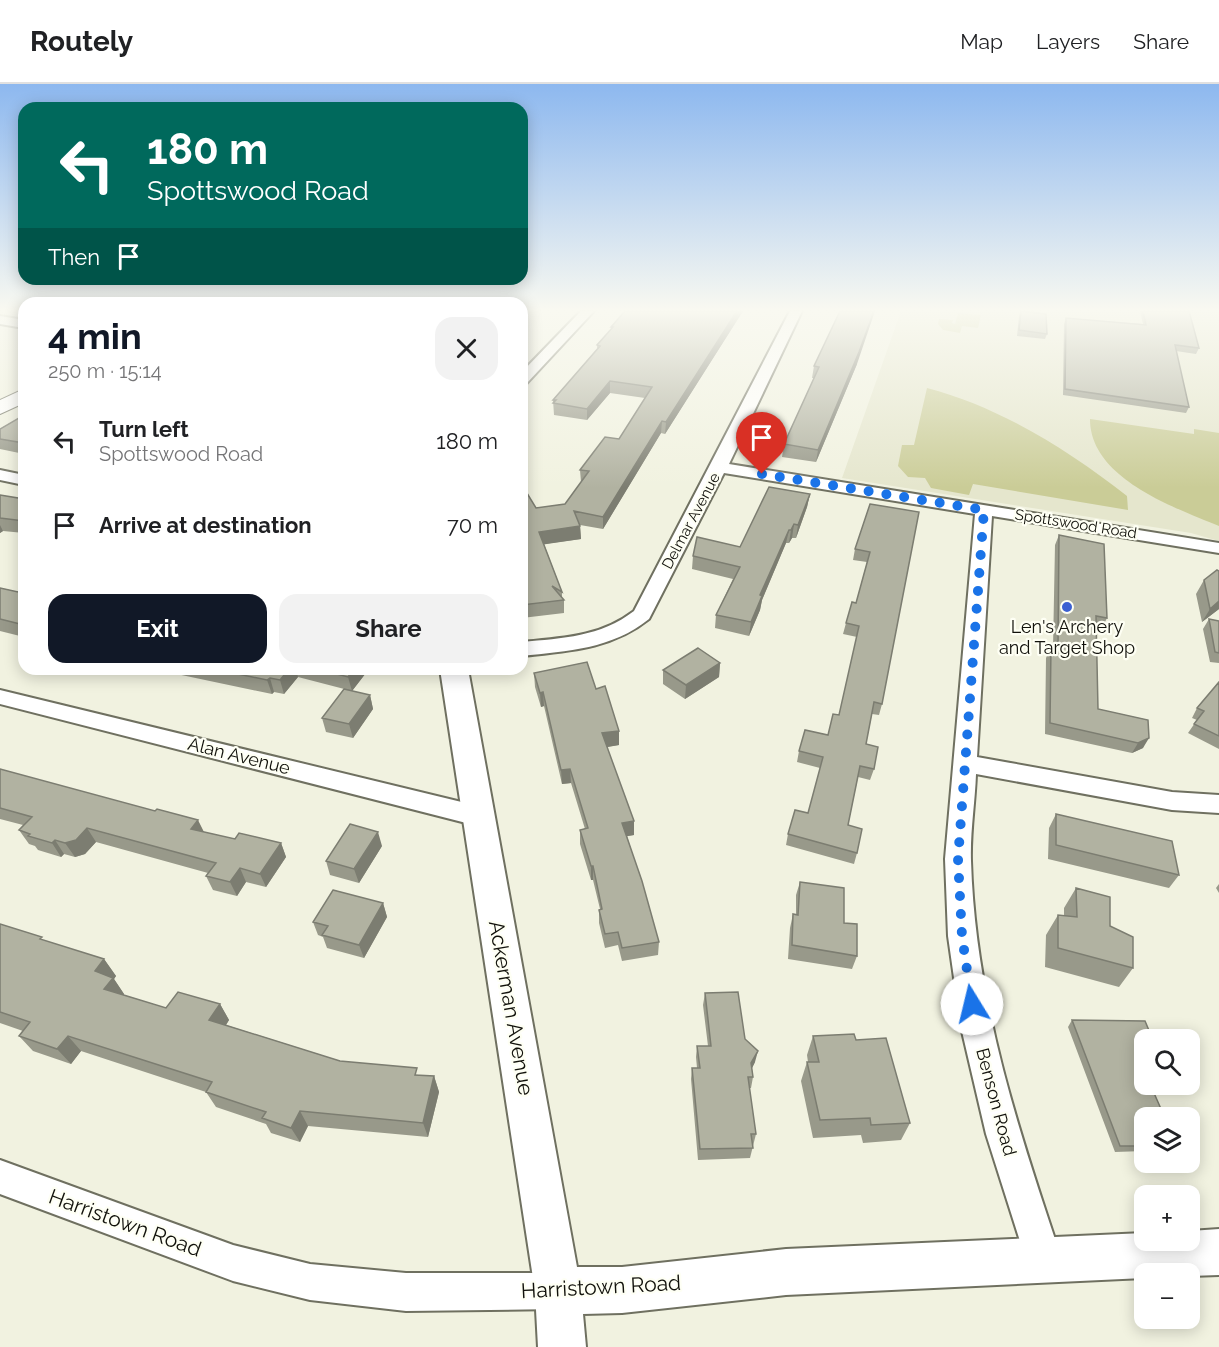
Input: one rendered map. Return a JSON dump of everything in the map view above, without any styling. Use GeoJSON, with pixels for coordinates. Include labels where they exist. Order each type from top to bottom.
{"type":"FeatureCollection","features":[{"type":"Feature","properties":{"kind":"main road"},"geometry":{"type":"LineString","coordinates":[[0,408],[18,398]]}},
{"type":"Feature","properties":{"kind":"street","name":"Delmar Avenue"},"geometry":{"type":"LineString","coordinates":[[528,648],[594,641],[631,626],[642,615],[767,370]]}},
{"type":"Feature","properties":{"kind":"street","name":"Spottswood Road"},"geometry":{"type":"LineString","coordinates":[[719,467],[1219,548]]}},
{"type":"Feature","properties":{"kind":"street"},"geometry":{"type":"LineString","coordinates":[[0,475],[18,479]]}},
{"type":"Feature","properties":{"kind":"street","name":"Benson Road"},"geometry":{"type":"LineString","coordinates":[[984,510],[958,859],[962,936],[976,1027],[1003,1134],[1044,1260]]}},
{"type":"Feature","properties":{"kind":"street","name":"Ackerman Avenue"},"geometry":{"type":"LineString","coordinates":[[455,675],[558,1291],[562,1347]]}},
{"type":"Feature","properties":{"kind":"street","name":"Alan Avenue"},"geometry":{"type":"LineString","coordinates":[[0,698],[478,816]]}},
{"type":"Feature","properties":{"kind":"street"},"geometry":{"type":"LineString","coordinates":[[964,763],[1173,801],[1219,804]]}},
{"type":"Feature","properties":{"kind":"street","name":"Harristown Road"},"geometry":{"type":"LineString","coordinates":[[0,1177],[233,1263],[310,1282],[406,1292],[622,1290],[786,1272],[1219,1252]]}},
{"type":"Feature","properties":{"kind":"shaded area"},"geometry":{"type":"Polygon","coordinates":[[[880,370],[1219,370],[1219,541],[1191,533],[842,478],[880,370]]]}},
{"type":"Feature","properties":{"kind":"green space"},"geometry":{"type":"Polygon","coordinates":[[[927,388],[981,406],[1057,447],[1127,496],[1128,510],[973,484],[969,495],[931,488],[925,478],[908,477],[898,466],[902,445],[914,445],[927,388]]]}},
{"type":"Feature","properties":{"kind":"green space"},"geometry":{"type":"Polygon","coordinates":[[[1090,419],[1194,434],[1194,429],[1219,433],[1219,526],[1179,510],[1137,488],[1119,474],[1104,458],[1094,440],[1090,419]]]}},
{"type":"Feature","properties":{"kind":"building"},"geometry":{"type":"Polygon","coordinates":[[[579,370],[699,370],[666,422],[662,421],[603,517],[574,511],[580,526],[539,532],[562,592],[552,586],[564,600],[528,604],[528,495],[536,508],[565,504],[589,471],[580,470],[605,437],[619,439],[652,387],[610,381],[587,409],[553,403],[556,400],[553,400],[579,370]]]}},
{"type":"Feature","properties":{"kind":"building"},"geometry":{"type":"Polygon","coordinates":[[[818,370],[851,370],[818,450],[784,444],[818,370]]]}},
{"type":"Feature","properties":{"kind":"building"},"geometry":{"type":"Polygon","coordinates":[[[1065,370],[1181,370],[1189,407],[1065,389],[1065,370]]]}},
{"type":"Feature","properties":{"kind":"building"},"geometry":{"type":"Polygon","coordinates":[[[18,418],[18,442],[0,439],[0,429],[18,418]]]}},
{"type":"Feature","properties":{"kind":"building"},"geometry":{"type":"Polygon","coordinates":[[[769,487],[810,494],[798,525],[794,524],[789,530],[760,595],[762,596],[751,622],[716,615],[740,567],[693,556],[697,537],[740,547],[769,487]]]}},
{"type":"Feature","properties":{"kind":"building"},"geometry":{"type":"Polygon","coordinates":[[[0,495],[18,498],[18,520],[0,518],[0,495]]]}},
{"type":"Feature","properties":{"kind":"building"},"geometry":{"type":"Polygon","coordinates":[[[870,504],[919,512],[882,704],[874,702],[866,744],[878,747],[874,769],[860,766],[848,825],[862,829],[857,853],[788,834],[795,810],[808,813],[823,757],[799,751],[805,730],[828,735],[833,714],[839,715],[859,626],[846,623],[852,602],[856,603],[870,552],[855,549],[870,504]]]}},
{"type":"Feature","properties":{"kind":"building"},"geometry":{"type":"Polygon","coordinates":[[[1059,535],[1104,544],[1107,618],[1096,616],[1098,709],[1148,720],[1149,738],[1138,743],[1050,723],[1051,647],[1058,649],[1059,535]]]}},
{"type":"Feature","properties":{"kind":"building"},"geometry":{"type":"Polygon","coordinates":[[[1217,570],[1219,571],[1219,601],[1210,609],[1204,580],[1217,570]]]}},
{"type":"Feature","properties":{"kind":"building"},"geometry":{"type":"Polygon","coordinates":[[[0,588],[18,592],[18,624],[0,619],[0,588]]]}},
{"type":"Feature","properties":{"kind":"building"},"geometry":{"type":"Polygon","coordinates":[[[1209,619],[1219,621],[1219,653],[1215,652],[1209,619]]]}},
{"type":"Feature","properties":{"kind":"building"},"geometry":{"type":"Polygon","coordinates":[[[698,648],[720,663],[686,685],[663,670],[698,648]]]}},
{"type":"Feature","properties":{"kind":"building"},"geometry":{"type":"Polygon","coordinates":[[[587,662],[596,689],[605,686],[619,731],[602,733],[634,821],[622,823],[642,881],[659,942],[622,948],[618,932],[605,934],[593,866],[591,866],[580,830],[588,828],[570,769],[561,770],[543,692],[540,693],[534,673],[587,662]]]}},
{"type":"Feature","properties":{"kind":"building"},"geometry":{"type":"Polygon","coordinates":[[[243,675],[284,675],[280,680],[270,678],[267,680],[243,675]]]}},
{"type":"Feature","properties":{"kind":"building"},"geometry":{"type":"Polygon","coordinates":[[[1219,682],[1219,736],[1194,724],[1204,711],[1197,708],[1219,682]]]}},
{"type":"Feature","properties":{"kind":"building"},"geometry":{"type":"Polygon","coordinates":[[[344,689],[370,695],[349,724],[322,718],[344,689]]]}},
{"type":"Feature","properties":{"kind":"building"},"geometry":{"type":"Polygon","coordinates":[[[0,769],[155,811],[157,809],[198,820],[191,829],[235,839],[239,833],[281,843],[260,874],[240,868],[230,882],[206,876],[216,863],[87,828],[76,840],[65,843],[55,840],[52,843],[28,836],[30,834],[19,830],[32,817],[0,808],[0,769]]]}},
{"type":"Feature","properties":{"kind":"building"},"geometry":{"type":"Polygon","coordinates":[[[1056,814],[1172,841],[1179,875],[1056,845],[1056,814]]]}},
{"type":"Feature","properties":{"kind":"building"},"geometry":{"type":"Polygon","coordinates":[[[350,824],[378,832],[354,869],[326,861],[350,824]]]}},
{"type":"Feature","properties":{"kind":"building"},"geometry":{"type":"Polygon","coordinates":[[[800,882],[844,888],[844,923],[857,924],[857,956],[792,945],[793,914],[798,915],[800,882]]]}},
{"type":"Feature","properties":{"kind":"building"},"geometry":{"type":"Polygon","coordinates":[[[1076,888],[1110,897],[1110,926],[1133,937],[1133,968],[1058,948],[1058,915],[1077,917],[1076,888]]]}},
{"type":"Feature","properties":{"kind":"building"},"geometry":{"type":"Polygon","coordinates":[[[333,890],[383,903],[359,945],[322,935],[328,926],[313,922],[333,890]]]}},
{"type":"Feature","properties":{"kind":"building"},"geometry":{"type":"Polygon","coordinates":[[[0,924],[104,959],[95,971],[113,978],[104,989],[166,1008],[178,992],[220,1004],[209,1020],[340,1061],[417,1068],[415,1075],[434,1076],[423,1123],[300,1111],[291,1128],[262,1118],[266,1112],[206,1092],[212,1082],[68,1036],[57,1049],[19,1036],[30,1022],[0,1012],[0,924]]]}},
{"type":"Feature","properties":{"kind":"building"},"geometry":{"type":"Polygon","coordinates":[[[738,992],[745,1039],[758,1051],[751,1063],[753,1077],[748,1077],[756,1134],[751,1134],[753,1148],[700,1149],[692,1068],[700,1068],[697,1046],[711,1046],[705,993],[738,992]]]}},
{"type":"Feature","properties":{"kind":"building"},"geometry":{"type":"Polygon","coordinates":[[[1072,1020],[1145,1021],[1148,1029],[1134,1029],[1134,1095],[1155,1095],[1160,1107],[1134,1107],[1134,1146],[1120,1146],[1072,1020]]]}},
{"type":"Feature","properties":{"kind":"building"},"geometry":{"type":"Polygon","coordinates":[[[854,1034],[856,1040],[886,1038],[910,1123],[871,1125],[870,1118],[820,1120],[807,1062],[819,1062],[813,1036],[854,1034]]]}},
{"type":"Feature","properties":{"kind":"place","name":"Len's Archery and Target Shop"},"geometry":{"type":"Point","coordinates":[1067,607]}},
{"type":"Feature","properties":{"kind":"route"},"geometry":{"type":"LineString","coordinates":[[762,474],[984,510],[958,859],[962,936],[972,1004]]}}]}
